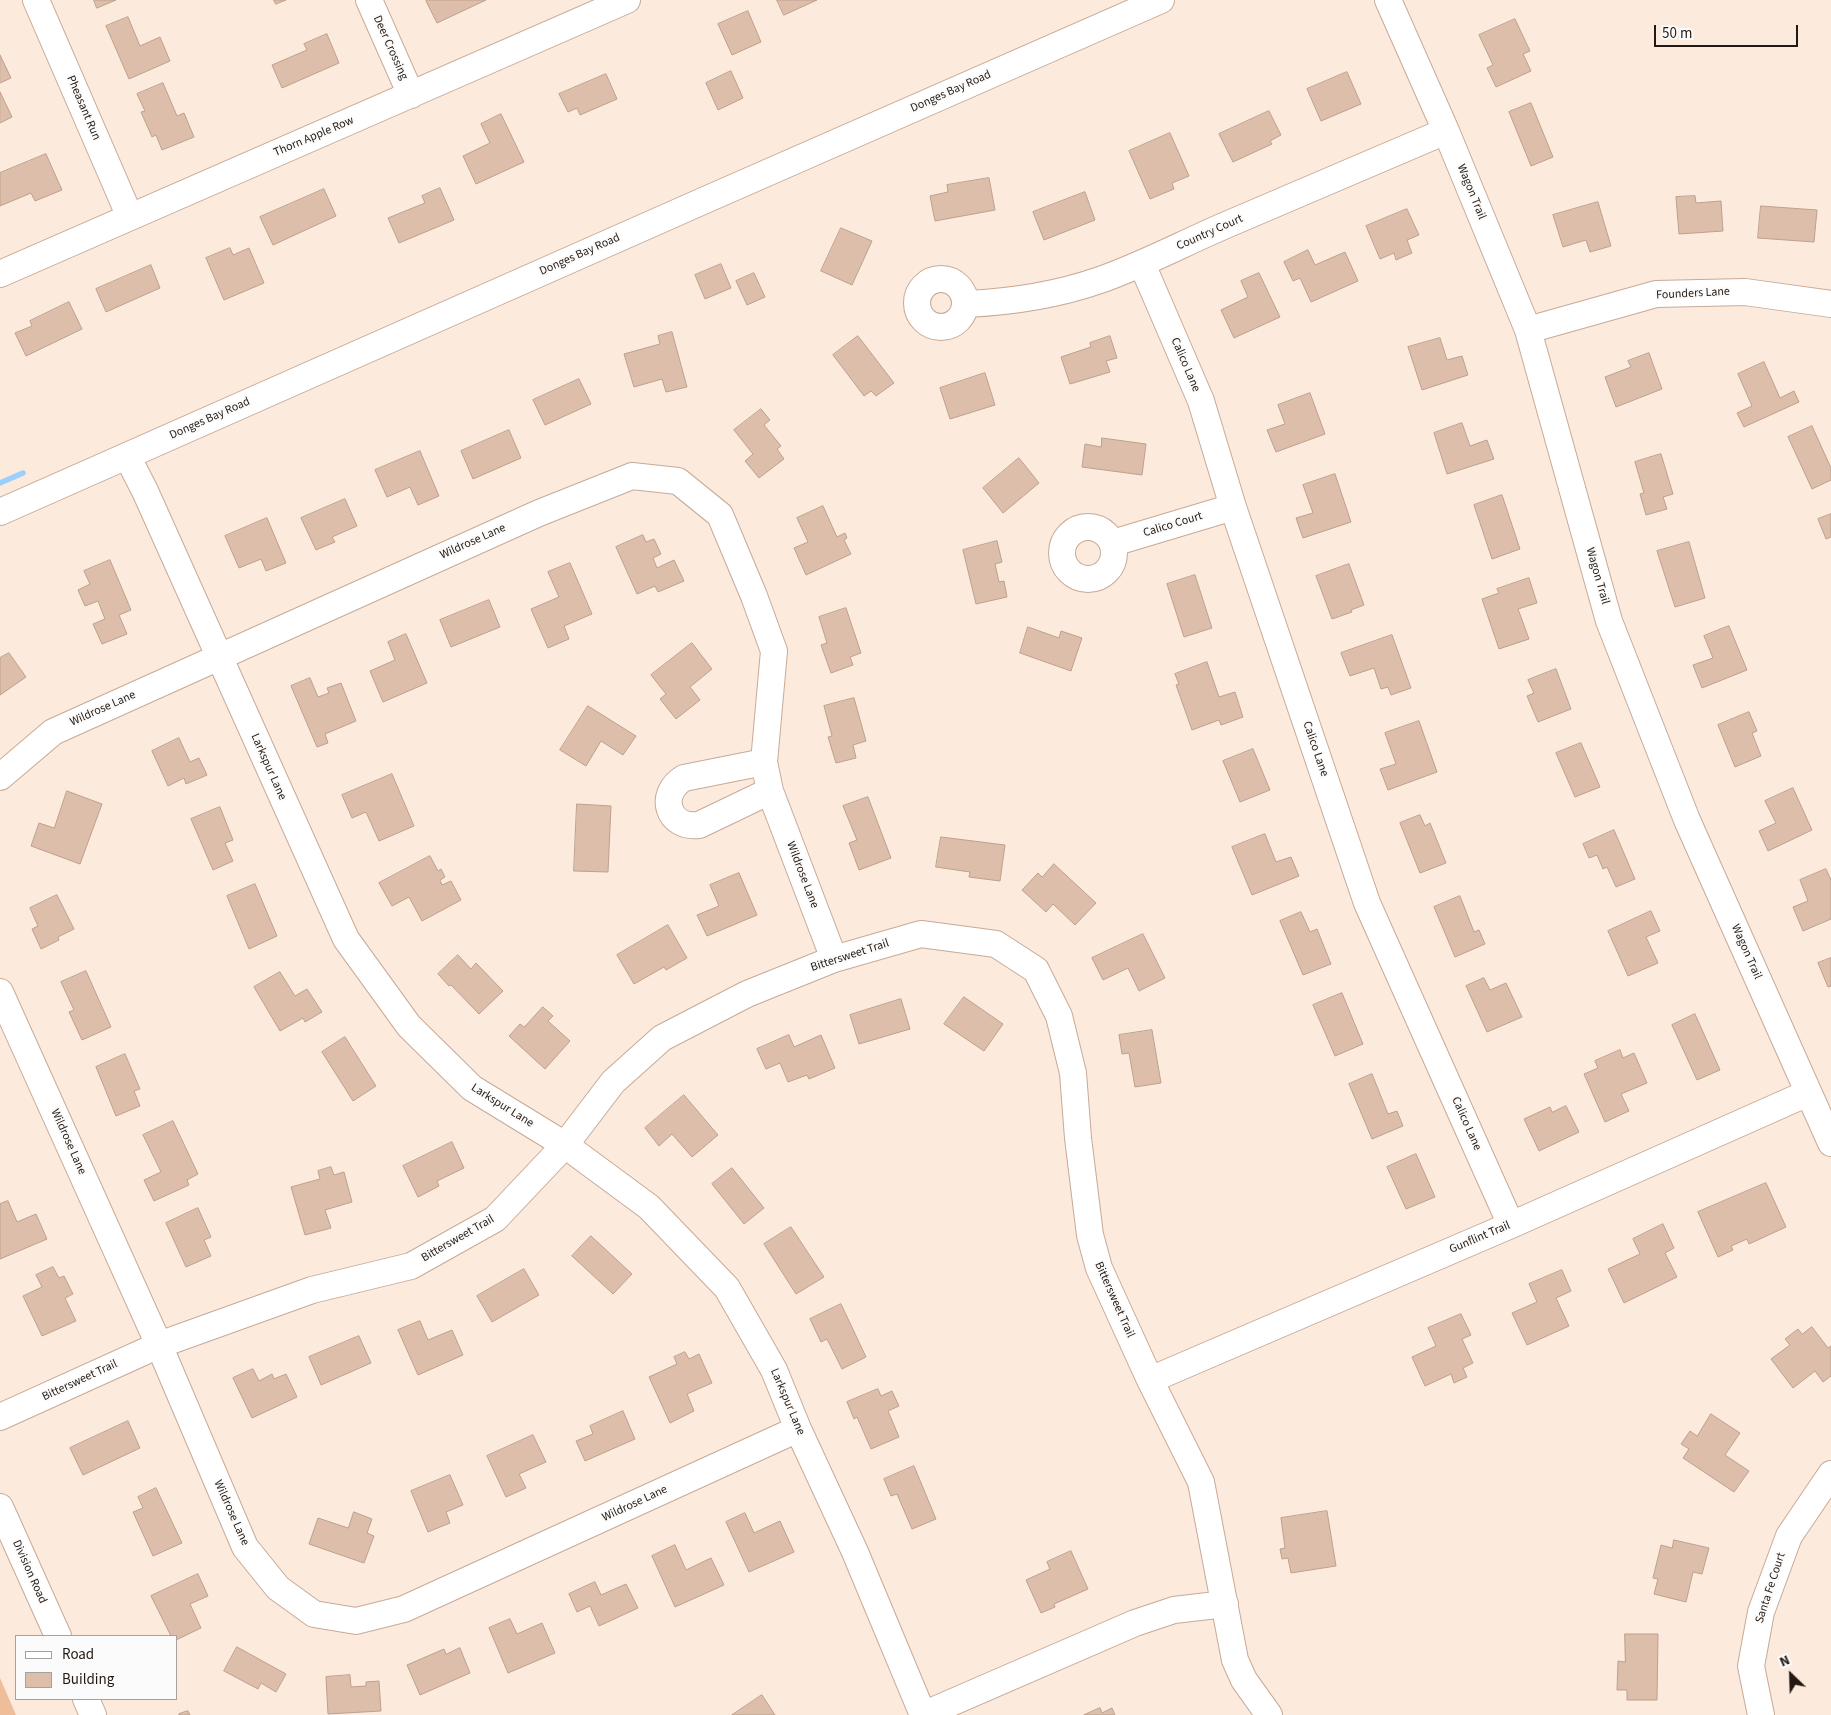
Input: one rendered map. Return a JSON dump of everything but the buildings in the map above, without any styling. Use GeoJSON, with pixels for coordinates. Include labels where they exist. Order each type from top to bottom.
{"type":"FeatureCollection","features":[{"type":"Feature","properties":{"kind":"street","name":"Pheasant Run"},"geometry":{"type":"LineString","coordinates":[[36,0],[130,217]]}},
{"type":"Feature","properties":{"kind":"street","name":"Deer Crossing"},"geometry":{"type":"LineString","coordinates":[[369,0],[411,95]]}},
{"type":"Feature","properties":{"kind":"street","name":"Thorn Apple Row"},"geometry":{"type":"LineString","coordinates":[[0,274],[626,0]]}},
{"type":"Feature","properties":{"kind":"street","name":"Donges Bay Road"},"geometry":{"type":"LineString","coordinates":[[0,512],[1162,0]]}},
{"type":"Feature","properties":{"kind":"street","name":"Wagon Trail"},"geometry":{"type":"LineString","coordinates":[[1388,0],[1446,131],[1528,330],[1609,621],[1687,820],[1831,1143]]}},
{"type":"Feature","properties":{"kind":"street","name":"Country Court"},"geometry":{"type":"LineString","coordinates":[[966,304],[1007,302],[1098,281],[1142,264],[1190,240],[1446,131]]}},
{"type":"Feature","properties":{"kind":"street","name":"Calico Lane"},"geometry":{"type":"LineString","coordinates":[[1142,264],[1201,401],[1233,507],[1367,903],[1511,1225]]}},
{"type":"Feature","properties":{"kind":"street","name":"Founders Lane"},"geometry":{"type":"LineString","coordinates":[[1528,330],[1656,294],[1745,292],[1831,304]]}},
{"type":"Feature","properties":{"kind":"street","name":"Larkspur Lane"},"geometry":{"type":"LineString","coordinates":[[126,456],[144,491],[346,939],[409,1026],[472,1088],[564,1145],[649,1207],[727,1288],[774,1370],[798,1429],[855,1552],[923,1715]]}},
{"type":"Feature","properties":{"kind":"street","name":"Wildrose Lane"},"geometry":{"type":"LineString","coordinates":[[0,778],[52,732],[530,517],[632,476],[678,481],[720,515],[774,650],[764,762],[770,791],[834,959]]}},
{"type":"Feature","properties":{"kind":"street","name":"Calico Court"},"geometry":{"type":"LineString","coordinates":[[1112,543],[1233,507]]}},
{"type":"Feature","properties":{"kind":"street"},"geometry":{"type":"LineString","coordinates":[[764,762],[684,778],[672,789],[669,805],[671,813],[676,820],[691,826],[700,825],[770,791]]}},
{"type":"Feature","properties":{"kind":"street","name":"Bittersweet Trail"},"geometry":{"type":"LineString","coordinates":[[0,1418],[159,1345],[312,1290],[410,1266],[495,1219],[564,1145],[613,1082],[662,1038],[747,994],[834,959],[921,934],[996,944],[1036,970],[1059,1016],[1073,1073],[1078,1138],[1090,1235],[1099,1268],[1150,1380],[1202,1482],[1235,1660],[1244,1680],[1269,1715]]}},
{"type":"Feature","properties":{"kind":"street","name":"Wildrose Lane"},"geometry":{"type":"LineString","coordinates":[[0,992],[159,1345],[245,1547],[278,1588],[314,1614],[356,1621],[404,1609],[798,1429]]}},
{"type":"Feature","properties":{"kind":"street","name":"Gunflint Trail"},"geometry":{"type":"LineString","coordinates":[[1150,1380],[1511,1225],[1808,1092]]}},
{"type":"Feature","properties":{"kind":"street","name":"Santa Fe Court"},"geometry":{"type":"LineString","coordinates":[[1760,1715],[1751,1666],[1761,1612],[1789,1536],[1831,1474]]}},
{"type":"Feature","properties":{"kind":"street","name":"Division Road"},"geometry":{"type":"LineString","coordinates":[[0,1508],[58,1635]]}},
{"type":"Feature","properties":{"kind":"street"},"geometry":{"type":"LineString","coordinates":[[923,1715],[1135,1623],[1174,1610],[1224,1604]]}},
{"type":"Feature","properties":{"kind":"street"},"geometry":{"type":"LineString","coordinates":[[86,1700],[93,1715]]}},
{"type":"Feature","properties":{"kind":"shaded area"},"geometry":{"type":"Polygon","coordinates":[[[0,1678],[16,1715],[0,1715],[0,1678]]]}},
{"type":"Feature","properties":{"kind":"waterway"},"geometry":{"type":"LineString","coordinates":[[0,483],[23,473]]}}]}
